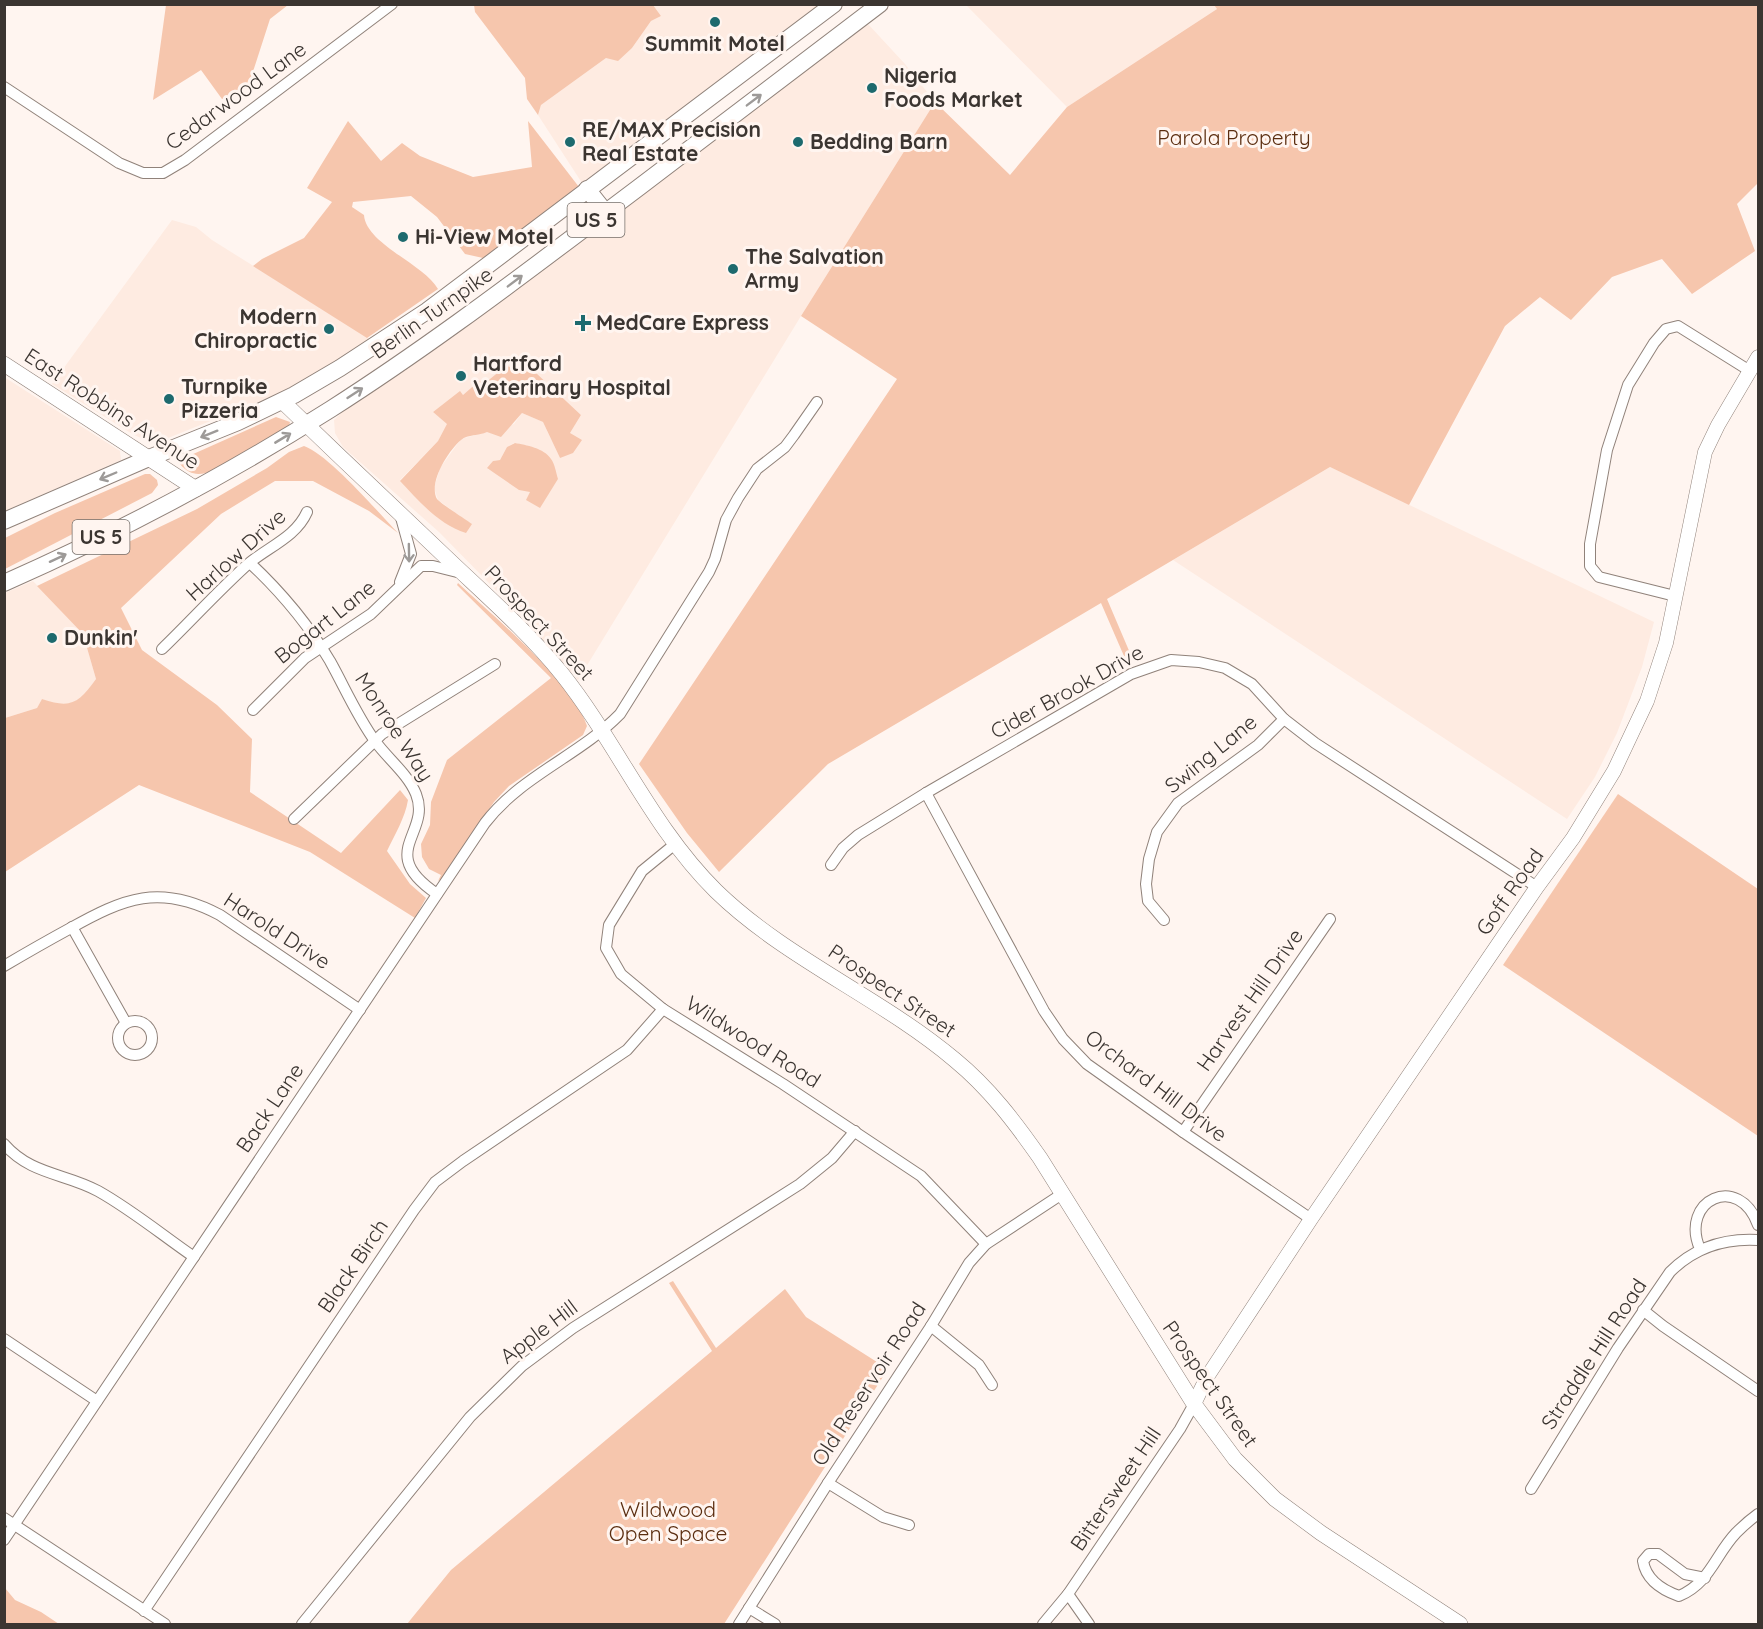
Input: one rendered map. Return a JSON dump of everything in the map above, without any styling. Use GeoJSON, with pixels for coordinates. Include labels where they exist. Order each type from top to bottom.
{"type":"FeatureCollection","features":[{"type":"Feature","properties":{"kind":"highway","name":"Berlin Turnpike"},"geometry":{"type":"LineString","coordinates":[[4,521],[238,422],[282,401],[340,368],[427,311],[834,4]]}},
{"type":"Feature","properties":{"kind":"highway","name":"Berlin Turnpike"},"geometry":{"type":"LineString","coordinates":[[4,583],[125,526],[196,489],[306,424],[442,334],[606,213],[880,4]]}},
{"type":"Feature","properties":{"kind":"highway"},"geometry":{"type":"LineString","coordinates":[[587,189],[606,213]]}},
{"type":"Feature","properties":{"kind":"main road","name":"East Robbins Avenue"},"geometry":{"type":"LineString","coordinates":[[4,364],[196,489]]}},
{"type":"Feature","properties":{"kind":"main road","name":"Prospect Street"},"geometry":{"type":"LineString","coordinates":[[282,401],[522,630],[548,658],[573,688],[603,731],[675,844],[714,889],[755,924],[930,1040],[971,1073],[996,1100],[1018,1127],[1062,1194],[1194,1404],[1235,1459],[1275,1499],[1321,1533],[1460,1624]]}},
{"type":"Feature","properties":{"kind":"street","name":"Cedarwood Lane"},"geometry":{"type":"LineString","coordinates":[[4,87],[119,163],[143,173],[163,173],[185,160],[392,4]]}},
{"type":"Feature","properties":{"kind":"street"},"geometry":{"type":"LineString","coordinates":[[1675,596],[1599,577],[1590,566],[1590,544],[1614,424],[1628,385],[1654,343],[1666,329],[1677,326],[1750,372]]}},
{"type":"Feature","properties":{"kind":"street","name":"Goff Road"},"geometry":{"type":"LineString","coordinates":[[1194,1404],[1208,1377],[1311,1219],[1537,887],[1573,838],[1614,771],[1642,711],[1666,643],[1705,452],[1718,425],[1758,357]]}},
{"type":"Feature","properties":{"kind":"street","name":"Back Lane"},"geometry":{"type":"LineString","coordinates":[[4,1540],[485,823],[506,799],[527,782],[603,731],[621,714],[709,572],[726,520],[738,498],[757,470],[785,447],[817,402]]}},
{"type":"Feature","properties":{"kind":"street","name":"Harlow Drive"},"geometry":{"type":"LineString","coordinates":[[162,650],[250,563],[291,534],[307,512]]}},
{"type":"Feature","properties":{"kind":"street","name":"Bogart Lane"},"geometry":{"type":"LineString","coordinates":[[396,590],[411,559],[400,514]]}},
{"type":"Feature","properties":{"kind":"street","name":"Monroe Way"},"geometry":{"type":"LineString","coordinates":[[250,563],[289,603],[320,646],[374,740],[416,792],[419,808],[417,823],[408,846],[408,860],[415,875],[437,894]]}},
{"type":"Feature","properties":{"kind":"street","name":"Bogart Lane"},"geometry":{"type":"LineString","coordinates":[[253,710],[305,658],[371,614],[421,566],[433,566],[462,573]]}},
{"type":"Feature","properties":{"kind":"street","name":"Cider Brook Drive"},"geometry":{"type":"LineString","coordinates":[[831,865],[843,848],[858,835],[926,793],[1131,674],[1171,660],[1225,668],[1252,684],[1284,719],[1315,743],[1537,887]]}},
{"type":"Feature","properties":{"kind":"street"},"geometry":{"type":"LineString","coordinates":[[294,819],[374,740],[495,664]]}},
{"type":"Feature","properties":{"kind":"street","name":"Swing Lane"},"geometry":{"type":"LineString","coordinates":[[1164,920],[1148,901],[1146,884],[1156,832],[1178,803],[1258,745],[1284,719]]}},
{"type":"Feature","properties":{"kind":"street","name":"Orchard Hill Drive"},"geometry":{"type":"LineString","coordinates":[[926,793],[1044,1011],[1064,1040],[1087,1064],[1311,1219]]}},
{"type":"Feature","properties":{"kind":"street","name":"Wildwood Road"},"geometry":{"type":"LineString","coordinates":[[675,844],[642,871],[609,925],[606,948],[621,974],[663,1009],[855,1131],[921,1176],[986,1244]]}},
{"type":"Feature","properties":{"kind":"street","name":"Harold Drive"},"geometry":{"type":"LineString","coordinates":[[4,966],[110,907],[135,899],[161,897],[187,901],[209,909],[360,1010]]}},
{"type":"Feature","properties":{"kind":"street","name":"Harvest Hill Drive"},"geometry":{"type":"LineString","coordinates":[[1183,1132],[1330,919]]}},
{"type":"Feature","properties":{"kind":"street"},"geometry":{"type":"LineString","coordinates":[[72,927],[126,1023]]}},
{"type":"Feature","properties":{"kind":"street","name":"Black Birch"},"geometry":{"type":"LineString","coordinates":[[144,1611],[435,1182],[627,1050],[663,1009]]}},
{"type":"Feature","properties":{"kind":"street","name":"Apple Hill"},"geometry":{"type":"LineString","coordinates":[[302,1624],[470,1417],[522,1366],[573,1328],[800,1184],[832,1158],[855,1131]]}},
{"type":"Feature","properties":{"kind":"street"},"geometry":{"type":"LineString","coordinates":[[4,1144],[20,1160],[29,1165],[96,1190],[194,1257]]}},
{"type":"Feature","properties":{"kind":"street","name":"Old Reservoir Road"},"geometry":{"type":"LineString","coordinates":[[739,1624],[931,1326],[969,1263],[986,1244],[1062,1194]]}},
{"type":"Feature","properties":{"kind":"street"},"geometry":{"type":"LineString","coordinates":[[1700,1249],[1694,1230],[1697,1215],[1706,1203],[1716,1197],[1727,1195],[1746,1202],[1758,1224]]}},
{"type":"Feature","properties":{"kind":"street","name":"Straddle Hill Road"},"geometry":{"type":"LineString","coordinates":[[1532,1489],[1643,1310],[1670,1272],[1700,1249],[1719,1242],[1758,1240]]}},
{"type":"Feature","properties":{"kind":"street"},"geometry":{"type":"LineString","coordinates":[[1643,1310],[1758,1391]]}},
{"type":"Feature","properties":{"kind":"street"},"geometry":{"type":"LineString","coordinates":[[931,1326],[979,1365],[992,1385]]}},
{"type":"Feature","properties":{"kind":"street"},"geometry":{"type":"LineString","coordinates":[[4,1339],[98,1401]]}},
{"type":"Feature","properties":{"kind":"street","name":"Bittersweet Hill"},"geometry":{"type":"LineString","coordinates":[[1043,1624],[1068,1594],[1180,1429],[1194,1404]]}},
{"type":"Feature","properties":{"kind":"street"},"geometry":{"type":"LineString","coordinates":[[828,1483],[883,1517],[909,1525]]}},
{"type":"Feature","properties":{"kind":"street"},"geometry":{"type":"LineString","coordinates":[[1705,1578],[1685,1574],[1658,1554],[1649,1554],[1643,1561],[1644,1569],[1665,1591],[1679,1596],[1692,1591],[1705,1578],[1735,1534],[1758,1514]]}},
{"type":"Feature","properties":{"kind":"street"},"geometry":{"type":"LineString","coordinates":[[4,1518],[165,1624]]}},
{"type":"Feature","properties":{"kind":"street"},"geometry":{"type":"LineString","coordinates":[[1068,1594],[1089,1624]]}},
{"type":"Feature","properties":{"kind":"street"},"geometry":{"type":"LineString","coordinates":[[749,1608],[775,1624]]}},
{"type":"Feature","properties":{"kind":"shaded area"},"geometry":{"type":"Polygon","coordinates":[[[1214,4],[1217,9],[1067,107],[966,5],[1214,4]]]}},
{"type":"Feature","properties":{"kind":"shaded area"},"geometry":{"type":"Polygon","coordinates":[[[653,5],[819,5],[582,183],[538,115],[541,105],[606,58],[632,48],[651,21],[661,16],[653,5]]]}},
{"type":"Feature","properties":{"kind":"shaded area"},"geometry":{"type":"Polygon","coordinates":[[[868,24],[905,64],[935,102],[578,680],[534,629],[439,532],[343,447],[335,433],[334,420],[343,411],[868,24]],[[506,366],[485,383],[479,381],[463,395],[460,392],[433,412],[448,424],[438,441],[400,480],[471,524],[438,500],[434,488],[440,468],[461,439],[514,424],[522,413],[543,422],[560,458],[570,433],[581,415],[535,372],[506,366]],[[514,443],[507,447],[500,460],[493,461],[488,469],[531,492],[540,507],[558,479],[532,447],[514,443]]]}},
{"type":"Feature","properties":{"kind":"shaded area"},"geometry":{"type":"Polygon","coordinates":[[[172,220],[196,227],[212,240],[373,341],[300,385],[158,442],[148,441],[134,435],[52,384],[172,220]]]}},
{"type":"Feature","properties":{"kind":"shaded area"},"geometry":{"type":"Polygon","coordinates":[[[4,377],[120,451],[121,460],[5,511],[4,377]]]}},
{"type":"Feature","properties":{"kind":"shaded area"},"geometry":{"type":"Polygon","coordinates":[[[1330,467],[1654,622],[1642,667],[1617,733],[1595,777],[1567,819],[1173,560],[1330,467]]]}},
{"type":"Feature","properties":{"kind":"shaded area"},"geometry":{"type":"Polygon","coordinates":[[[33,581],[83,634],[96,679],[76,702],[58,705],[42,699],[37,708],[5,718],[5,593],[33,581]]]}},
{"type":"Feature","properties":{"kind":"green space"},"geometry":{"type":"Polygon","coordinates":[[[166,4],[288,5],[270,19],[249,84],[222,99],[201,70],[153,100],[166,4]]]}},
{"type":"Feature","properties":{"kind":"green space"},"geometry":{"type":"Polygon","coordinates":[[[474,5],[653,5],[661,16],[651,21],[632,48],[618,61],[606,58],[541,105],[538,115],[527,99],[525,78],[475,12],[474,5]]]}},
{"type":"Feature","properties":{"kind":"green space","name":"Parola Property"},"geometry":{"type":"Polygon","coordinates":[[[1214,5],[1758,5],[1758,183],[1737,204],[1755,251],[1692,294],[1662,259],[1612,277],[1571,320],[1540,297],[1505,326],[1409,505],[1330,467],[1107,599],[1133,660],[1127,663],[1101,603],[828,764],[719,872],[687,833],[639,764],[897,379],[801,316],[935,102],[1010,175],[1067,107],[1217,9],[1214,5]]]}},
{"type":"Feature","properties":{"kind":"green space"},"geometry":{"type":"Polygon","coordinates":[[[348,121],[381,161],[402,143],[420,156],[473,177],[532,167],[528,121],[579,187],[483,258],[465,254],[437,217],[411,196],[353,202],[352,207],[364,215],[374,235],[421,271],[438,289],[367,338],[253,266],[262,259],[304,238],[332,202],[307,188],[348,121]]]}},
{"type":"Feature","properties":{"kind":"green space"},"geometry":{"type":"Polygon","coordinates":[[[506,366],[535,372],[581,415],[570,433],[582,440],[573,453],[560,458],[543,422],[522,413],[501,437],[487,432],[461,440],[450,452],[437,476],[435,492],[439,501],[472,524],[466,533],[438,518],[400,481],[438,441],[447,424],[433,412],[460,391],[463,395],[479,381],[485,383],[506,366]]]}},
{"type":"Feature","properties":{"kind":"green space"},"geometry":{"type":"Polygon","coordinates":[[[276,417],[290,422],[289,426],[214,470],[195,474],[180,464],[182,459],[276,417]]]}},
{"type":"Feature","properties":{"kind":"green space"},"geometry":{"type":"Polygon","coordinates":[[[515,443],[539,450],[548,455],[554,463],[558,479],[540,508],[526,500],[530,492],[519,490],[487,468],[493,461],[500,460],[507,447],[515,443]]]}},
{"type":"Feature","properties":{"kind":"green space"},"geometry":{"type":"Polygon","coordinates":[[[304,446],[314,451],[339,472],[398,533],[369,511],[313,481],[275,481],[221,514],[121,608],[142,650],[217,705],[252,739],[250,792],[341,853],[400,790],[408,800],[407,807],[387,851],[410,884],[426,898],[415,918],[310,852],[139,785],[5,872],[5,718],[37,708],[42,699],[60,703],[74,702],[96,679],[83,634],[37,586],[197,509],[267,468],[289,452],[304,446]]]}},
{"type":"Feature","properties":{"kind":"green space"},"geometry":{"type":"Polygon","coordinates":[[[145,474],[150,474],[157,480],[158,485],[152,493],[5,569],[5,538],[55,513],[145,474]]]}},
{"type":"Feature","properties":{"kind":"green space"},"geometry":{"type":"Polygon","coordinates":[[[458,583],[511,631],[549,670],[579,709],[587,726],[583,735],[509,786],[494,802],[438,881],[441,875],[429,869],[422,857],[421,844],[430,825],[431,802],[447,760],[551,678],[457,585],[458,583]]]}},
{"type":"Feature","properties":{"kind":"green space"},"geometry":{"type":"Polygon","coordinates":[[[1618,794],[1758,889],[1758,1136],[1503,965],[1618,794]]]}},
{"type":"Feature","properties":{"kind":"green space","name":"Wildwood Open Space"},"geometry":{"type":"Polygon","coordinates":[[[673,1281],[716,1348],[785,1289],[806,1317],[888,1369],[724,1624],[407,1624],[451,1570],[712,1351],[669,1283],[673,1281]]]}},
{"type":"Feature","properties":{"kind":"green space"},"geometry":{"type":"Polygon","coordinates":[[[5,1588],[15,1600],[41,1612],[59,1624],[5,1624],[5,1588]]]}},
{"type":"Feature","properties":{"kind":"place","name":"Summit Motel"},"geometry":{"type":"Point","coordinates":[715,22]}},
{"type":"Feature","properties":{"kind":"place","name":"Nigeria Foods Market"},"geometry":{"type":"Point","coordinates":[872,88]}},
{"type":"Feature","properties":{"kind":"place","name":"RE/MAX Precision Real Estate"},"geometry":{"type":"Point","coordinates":[570,142]}},
{"type":"Feature","properties":{"kind":"place","name":"Bedding Barn"},"geometry":{"type":"Point","coordinates":[798,142]}},
{"type":"Feature","properties":{"kind":"place","name":"Hi-View Motel"},"geometry":{"type":"Point","coordinates":[403,237]}},
{"type":"Feature","properties":{"kind":"place","name":"The Salvation Army"},"geometry":{"type":"Point","coordinates":[733,269]}},
{"type":"Feature","properties":{"kind":"place","name":"MedCare Express"},"geometry":{"type":"Point","coordinates":[583,323]}},
{"type":"Feature","properties":{"kind":"place","name":"Modern Chiropractic"},"geometry":{"type":"Point","coordinates":[329,329]}},
{"type":"Feature","properties":{"kind":"place","name":"Hartford Veterinary Hospital"},"geometry":{"type":"Point","coordinates":[461,376]}},
{"type":"Feature","properties":{"kind":"place","name":"Turnpike Pizzeria"},"geometry":{"type":"Point","coordinates":[169,399]}},
{"type":"Feature","properties":{"kind":"place","name":"Dunkin'"},"geometry":{"type":"Point","coordinates":[52,638]}}]}
